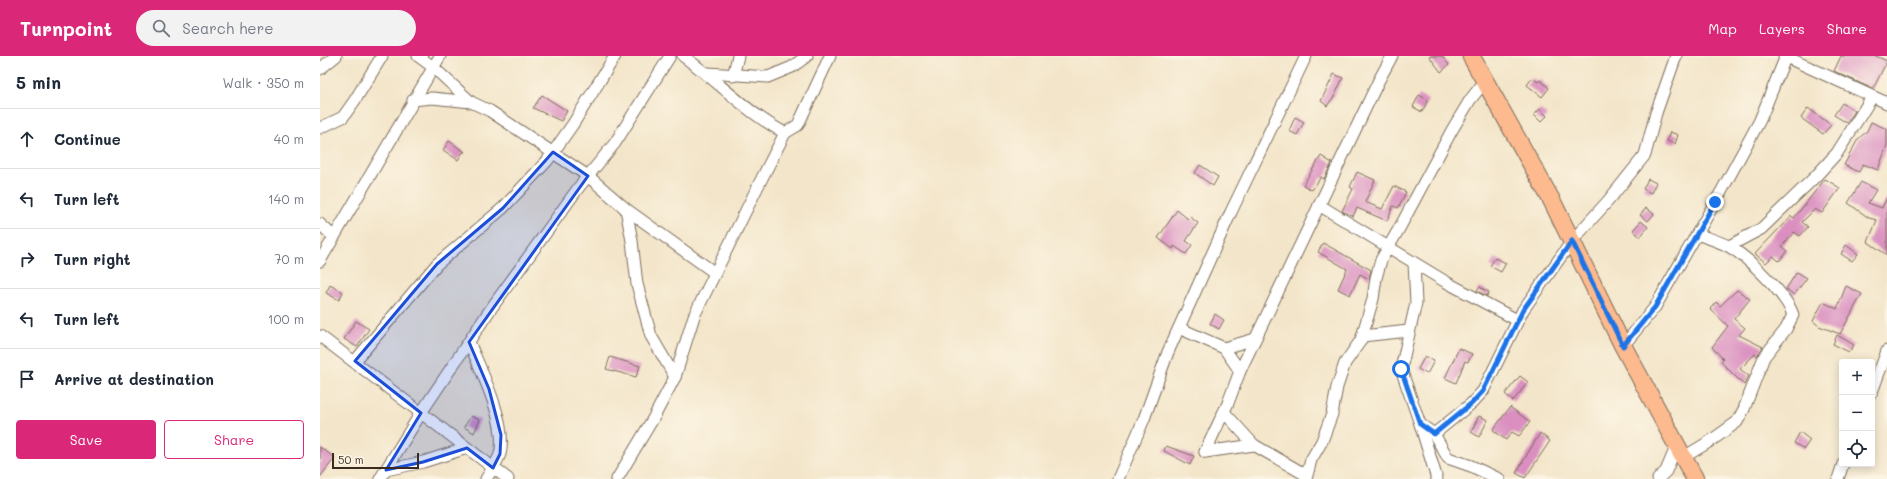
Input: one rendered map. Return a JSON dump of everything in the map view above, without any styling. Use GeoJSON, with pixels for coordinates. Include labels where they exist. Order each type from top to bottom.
{"type":"FeatureCollection","features":[{"type":"Feature","properties":{"kind":"main road"},"geometry":{"type":"LineString","coordinates":[[1471,56],[1552,201],[1623,346],[1695,479]]}},
{"type":"Feature","properties":{"kind":"street"},"geometry":{"type":"LineString","coordinates":[[320,69],[336,56]]}},
{"type":"Feature","properties":{"kind":"street"},"geometry":{"type":"LineString","coordinates":[[320,128],[343,116],[356,100],[382,56]]}},
{"type":"Feature","properties":{"kind":"street"},"geometry":{"type":"LineString","coordinates":[[418,56],[433,67],[471,102],[490,111],[588,176],[626,209],[715,273]]}},
{"type":"Feature","properties":{"kind":"street"},"geometry":{"type":"LineString","coordinates":[[320,261],[440,56]]}},
{"type":"Feature","properties":{"kind":"street"},"geometry":{"type":"LineString","coordinates":[[355,361],[437,264],[503,208],[547,161],[574,124],[615,56]]}},
{"type":"Feature","properties":{"kind":"street"},"geometry":{"type":"LineString","coordinates":[[383,474],[421,413],[469,342],[588,176],[615,143],[670,56]]}},
{"type":"Feature","properties":{"kind":"street"},"geometry":{"type":"LineString","coordinates":[[683,56],[708,73],[748,109],[785,133]]}},
{"type":"Feature","properties":{"kind":"street"},"geometry":{"type":"LineString","coordinates":[[733,76],[738,56]]}},
{"type":"Feature","properties":{"kind":"street"},"geometry":{"type":"LineString","coordinates":[[792,68],[796,56]]}},
{"type":"Feature","properties":{"kind":"street"},"geometry":{"type":"LineString","coordinates":[[708,73],[733,76],[768,77],[792,68],[807,56]]}},
{"type":"Feature","properties":{"kind":"street"},"geometry":{"type":"LineString","coordinates":[[617,479],[654,417],[675,377],[694,316],[785,133],[798,125],[830,56]]}},
{"type":"Feature","properties":{"kind":"street"},"geometry":{"type":"LineString","coordinates":[[1118,479],[1144,419],[1168,352],[1231,212],[1306,56]]}},
{"type":"Feature","properties":{"kind":"street"},"geometry":{"type":"LineString","coordinates":[[1254,445],[1205,452],[1255,339],[1379,80],[1392,56]]}},
{"type":"Feature","properties":{"kind":"street"},"geometry":{"type":"LineString","coordinates":[[1434,434],[1472,403],[1483,391],[1517,320],[1572,241],[1608,201],[1645,156],[1656,113],[1676,56]]}},
{"type":"Feature","properties":{"kind":"street"},"geometry":{"type":"LineString","coordinates":[[1623,346],[1655,307],[1697,234],[1760,120],[1785,56],[1887,104]]}},
{"type":"Feature","properties":{"kind":"street"},"geometry":{"type":"LineString","coordinates":[[1224,412],[1254,445],[1306,477],[1311,460],[1322,441],[1332,414],[1337,387],[1344,363],[1362,336],[1373,298],[1381,260],[1452,130],[1470,100],[1485,81]]}},
{"type":"Feature","properties":{"kind":"street"},"geometry":{"type":"LineString","coordinates":[[1729,246],[1761,229],[1816,176],[1837,153],[1872,97]]}},
{"type":"Feature","properties":{"kind":"street"},"geometry":{"type":"LineString","coordinates":[[413,100],[432,98],[471,102]]}},
{"type":"Feature","properties":{"kind":"street"},"geometry":{"type":"LineString","coordinates":[[1319,205],[1446,282],[1517,320]]}},
{"type":"Feature","properties":{"kind":"street"},"geometry":{"type":"LineString","coordinates":[[626,209],[632,241],[637,284],[651,336],[675,377]]}},
{"type":"Feature","properties":{"kind":"street"},"geometry":{"type":"LineString","coordinates":[[320,224],[334,237]]}},
{"type":"Feature","properties":{"kind":"street"},"geometry":{"type":"LineString","coordinates":[[1658,479],[1666,471],[1680,451],[1712,440],[1737,422],[1744,410],[1764,357],[1786,329],[1793,315],[1790,306],[1762,273],[1729,246],[1697,234]]}},
{"type":"Feature","properties":{"kind":"street"},"geometry":{"type":"LineString","coordinates":[[1414,263],[1416,303],[1401,369],[1437,479]]}},
{"type":"Feature","properties":{"kind":"street"},"geometry":{"type":"LineString","coordinates":[[1179,328],[1224,348],[1240,371]]}},
{"type":"Feature","properties":{"kind":"street"},"geometry":{"type":"LineString","coordinates":[[1362,336],[1409,332]]}},
{"type":"Feature","properties":{"kind":"street"},"geometry":{"type":"LineString","coordinates":[[320,336],[355,361],[508,479]]}},
{"type":"Feature","properties":{"kind":"street"},"geometry":{"type":"LineString","coordinates":[[1224,348],[1255,339]]}},
{"type":"Feature","properties":{"kind":"street"},"geometry":{"type":"LineString","coordinates":[[469,342],[489,389],[502,435],[500,454],[494,468],[486,479]]}},
{"type":"Feature","properties":{"kind":"street"},"geometry":{"type":"LineString","coordinates":[[1875,384],[1887,351]]}},
{"type":"Feature","properties":{"kind":"street"},"geometry":{"type":"LineString","coordinates":[[1420,424],[1434,434],[1448,458],[1471,466],[1499,479]]}},
{"type":"Feature","properties":{"kind":"street"},"geometry":{"type":"LineString","coordinates":[[383,474],[466,448]]}},
{"type":"Feature","properties":{"kind":"street"},"geometry":{"type":"LineString","coordinates":[[1838,479],[1843,467]]}},
{"type":"Feature","properties":{"kind":"highlighted area"},"geometry":{"type":"Polygon","coordinates":[[[553,152],[588,176],[469,342],[489,389],[501,435],[500,454],[493,468],[467,448],[423,462],[386,470],[421,413],[355,361],[437,264],[503,208],[553,152]]]}},
{"type":"Feature","properties":{"kind":"building"},"geometry":{"type":"Polygon","coordinates":[[[1429,56],[1442,56],[1449,65],[1441,72],[1429,56]]]}},
{"type":"Feature","properties":{"kind":"building"},"geometry":{"type":"Polygon","coordinates":[[[1841,56],[1876,56],[1887,61],[1873,89],[1834,71],[1841,56]]]}},
{"type":"Feature","properties":{"kind":"building"},"geometry":{"type":"Polygon","coordinates":[[[1334,74],[1343,78],[1335,95],[1327,106],[1321,101],[1334,74]]]}},
{"type":"Feature","properties":{"kind":"building"},"geometry":{"type":"Polygon","coordinates":[[[1532,78],[1538,82],[1540,80],[1549,88],[1542,97],[1527,85],[1532,78]]]}},
{"type":"Feature","properties":{"kind":"building"},"geometry":{"type":"Polygon","coordinates":[[[542,95],[567,111],[561,121],[533,108],[542,95]]]}},
{"type":"Feature","properties":{"kind":"building"},"geometry":{"type":"Polygon","coordinates":[[[1419,95],[1428,100],[1422,112],[1413,107],[1419,95]]]}},
{"type":"Feature","properties":{"kind":"building"},"geometry":{"type":"Polygon","coordinates":[[[1842,103],[1855,111],[1847,123],[1834,115],[1842,103]]]}},
{"type":"Feature","properties":{"kind":"building"},"geometry":{"type":"Polygon","coordinates":[[[1808,108],[1831,125],[1823,134],[1801,118],[1808,108]]]}},
{"type":"Feature","properties":{"kind":"building"},"geometry":{"type":"Polygon","coordinates":[[[1540,109],[1547,116],[1541,122],[1534,115],[1540,109]]]}},
{"type":"Feature","properties":{"kind":"building"},"geometry":{"type":"Polygon","coordinates":[[[1295,117],[1304,122],[1297,135],[1289,131],[1295,117]]]}},
{"type":"Feature","properties":{"kind":"building"},"geometry":{"type":"Polygon","coordinates":[[[1871,122],[1887,129],[1887,145],[1878,170],[1863,164],[1859,172],[1844,165],[1858,139],[1867,131],[1871,122]]]}},
{"type":"Feature","properties":{"kind":"building"},"geometry":{"type":"Polygon","coordinates":[[[1670,132],[1678,135],[1675,144],[1667,141],[1670,132]]]}},
{"type":"Feature","properties":{"kind":"building"},"geometry":{"type":"Polygon","coordinates":[[[449,141],[465,152],[463,152],[458,160],[443,150],[449,141]]]}},
{"type":"Feature","properties":{"kind":"building"},"geometry":{"type":"Polygon","coordinates":[[[1321,156],[1332,163],[1324,179],[1321,177],[1312,190],[1303,185],[1321,156]]]}},
{"type":"Feature","properties":{"kind":"building"},"geometry":{"type":"Polygon","coordinates":[[[1200,165],[1218,177],[1213,186],[1195,173],[1200,165]]]}},
{"type":"Feature","properties":{"kind":"building"},"geometry":{"type":"Polygon","coordinates":[[[1357,172],[1375,180],[1365,202],[1382,209],[1394,186],[1406,192],[1398,208],[1393,206],[1387,221],[1357,208],[1353,216],[1342,211],[1353,189],[1350,187],[1357,172]]]}},
{"type":"Feature","properties":{"kind":"building"},"geometry":{"type":"Polygon","coordinates":[[[1648,179],[1656,183],[1651,193],[1643,189],[1648,179]]]}},
{"type":"Feature","properties":{"kind":"building"},"geometry":{"type":"Polygon","coordinates":[[[1825,179],[1840,188],[1822,213],[1815,209],[1802,222],[1808,227],[1800,236],[1794,232],[1782,246],[1788,251],[1779,261],[1773,256],[1766,263],[1755,254],[1791,216],[1794,218],[1825,179]]]}},
{"type":"Feature","properties":{"kind":"building"},"geometry":{"type":"Polygon","coordinates":[[[1861,182],[1876,190],[1868,203],[1882,208],[1887,197],[1887,255],[1868,242],[1877,220],[1869,218],[1848,203],[1861,182]]]}},
{"type":"Feature","properties":{"kind":"building"},"geometry":{"type":"Polygon","coordinates":[[[1646,208],[1654,214],[1648,221],[1640,215],[1646,208]]]}},
{"type":"Feature","properties":{"kind":"building"},"geometry":{"type":"Polygon","coordinates":[[[1177,210],[1188,219],[1190,217],[1198,223],[1186,241],[1192,245],[1186,254],[1174,246],[1173,249],[1158,238],[1177,210]]]}},
{"type":"Feature","properties":{"kind":"building"},"geometry":{"type":"Polygon","coordinates":[[[1641,221],[1648,227],[1640,237],[1633,230],[1641,221]]]}},
{"type":"Feature","properties":{"kind":"building"},"geometry":{"type":"Polygon","coordinates":[[[1323,243],[1371,270],[1369,279],[1360,274],[1350,295],[1338,289],[1347,269],[1318,252],[1323,243]]]}},
{"type":"Feature","properties":{"kind":"building"},"geometry":{"type":"Polygon","coordinates":[[[1846,245],[1858,254],[1852,261],[1841,254],[1846,245]]]}},
{"type":"Feature","properties":{"kind":"building"},"geometry":{"type":"Polygon","coordinates":[[[1495,258],[1506,263],[1501,272],[1490,266],[1495,258]]]}},
{"type":"Feature","properties":{"kind":"building"},"geometry":{"type":"Polygon","coordinates":[[[1797,272],[1807,278],[1794,295],[1786,289],[1797,272]]]}},
{"type":"Feature","properties":{"kind":"building"},"geometry":{"type":"Polygon","coordinates":[[[330,285],[343,292],[339,300],[326,293],[330,285]]]}},
{"type":"Feature","properties":{"kind":"building"},"geometry":{"type":"Polygon","coordinates":[[[1846,286],[1862,294],[1840,334],[1819,326],[1813,321],[1823,302],[1837,309],[1846,286]]]}},
{"type":"Feature","properties":{"kind":"building"},"geometry":{"type":"Polygon","coordinates":[[[1479,287],[1489,292],[1487,296],[1477,291],[1479,287]]]}},
{"type":"Feature","properties":{"kind":"building"},"geometry":{"type":"Polygon","coordinates":[[[1737,290],[1750,299],[1734,319],[1745,328],[1739,335],[1763,347],[1757,356],[1755,354],[1740,369],[1749,376],[1744,385],[1721,362],[1723,359],[1712,347],[1728,326],[1710,309],[1716,302],[1720,306],[1737,290]]]}},
{"type":"Feature","properties":{"kind":"building"},"geometry":{"type":"Polygon","coordinates":[[[1215,314],[1224,320],[1219,329],[1210,324],[1215,314]]]}},
{"type":"Feature","properties":{"kind":"building"},"geometry":{"type":"Polygon","coordinates":[[[356,321],[369,329],[357,347],[344,339],[356,321]]]}},
{"type":"Feature","properties":{"kind":"building"},"geometry":{"type":"Polygon","coordinates":[[[1837,335],[1854,345],[1849,352],[1833,344],[1837,335]]]}},
{"type":"Feature","properties":{"kind":"building"},"geometry":{"type":"Polygon","coordinates":[[[1459,348],[1472,354],[1468,362],[1465,361],[1456,383],[1445,378],[1459,348]]]}},
{"type":"Feature","properties":{"kind":"building"},"geometry":{"type":"Polygon","coordinates":[[[1425,356],[1434,361],[1427,374],[1418,369],[1425,356]]]}},
{"type":"Feature","properties":{"kind":"building"},"geometry":{"type":"Polygon","coordinates":[[[610,357],[640,366],[636,377],[606,369],[610,357]]]}},
{"type":"Feature","properties":{"kind":"building"},"geometry":{"type":"Polygon","coordinates":[[[1520,376],[1528,382],[1513,401],[1505,394],[1520,376]]]}},
{"type":"Feature","properties":{"kind":"building"},"geometry":{"type":"Polygon","coordinates":[[[1510,407],[1530,422],[1519,436],[1512,432],[1506,440],[1493,430],[1510,407]]]}},
{"type":"Feature","properties":{"kind":"building"},"geometry":{"type":"Polygon","coordinates":[[[471,416],[480,420],[474,433],[464,427],[471,416]]]}},
{"type":"Feature","properties":{"kind":"building"},"geometry":{"type":"Polygon","coordinates":[[[1479,416],[1488,420],[1479,437],[1471,432],[1479,416]]]}},
{"type":"Feature","properties":{"kind":"building"},"geometry":{"type":"Polygon","coordinates":[[[1800,432],[1810,440],[1804,449],[1794,443],[1800,432]]]}},
{"type":"Feature","properties":{"kind":"building"},"geometry":{"type":"Polygon","coordinates":[[[1540,433],[1550,441],[1525,478],[1516,473],[1540,433]]]}},
{"type":"Feature","properties":{"kind":"building"},"geometry":{"type":"Polygon","coordinates":[[[1166,446],[1194,456],[1190,465],[1164,451],[1166,446]]]}},
{"type":"Feature","properties":{"kind":"building"},"geometry":{"type":"Polygon","coordinates":[[[320,447],[335,458],[320,477],[320,447]]]}},
{"type":"Feature","properties":{"kind":"route"},"geometry":{"type":"LineString","coordinates":[[1401,369],[1420,424],[1434,434],[1472,403],[1483,391],[1517,320],[1572,241],[1623,346],[1655,307],[1715,202]]}}]}
